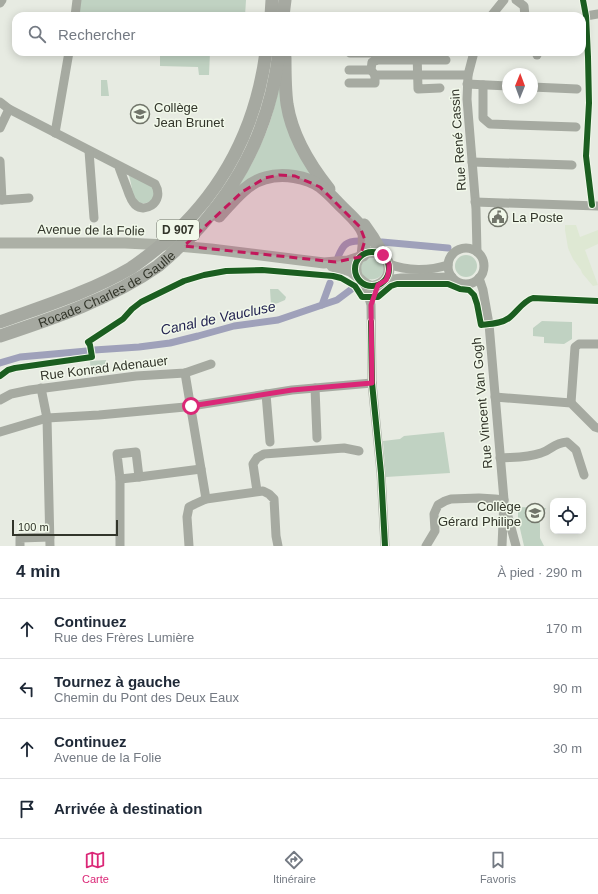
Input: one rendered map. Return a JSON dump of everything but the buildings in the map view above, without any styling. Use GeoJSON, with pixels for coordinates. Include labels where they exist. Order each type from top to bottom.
{"type":"FeatureCollection","features":[{"type":"Feature","properties":{"kind":"highway"},"geometry":{"type":"LineString","coordinates":[[271,12],[272,0]]}},
{"type":"Feature","properties":{"kind":"highway"},"geometry":{"type":"LineString","coordinates":[[284,12],[285,0]]}},
{"type":"Feature","properties":{"kind":"highway","name":"Rocade Charles de Gaulle"},"geometry":{"type":"LineString","coordinates":[[0,322],[56,302],[105,282],[132,267],[151,254],[180,229],[220,180],[233,158],[246,131],[259,90],[265,56]]}},
{"type":"Feature","properties":{"kind":"highway","name":"Rocade Charles de Gaulle"},"geometry":{"type":"LineString","coordinates":[[0,336],[93,302],[132,282],[159,265],[197,231],[219,205],[249,156],[259,134],[268,106],[277,71],[279,56]]}},
{"type":"Feature","properties":{"kind":"highway"},"geometry":{"type":"LineString","coordinates":[[285,56],[287,104],[292,126],[301,146],[329,188],[358,217],[383,255]]}},
{"type":"Feature","properties":{"kind":"highway"},"geometry":{"type":"LineString","coordinates":[[159,265],[202,233],[242,192],[254,183],[265,178],[279,175],[295,176],[320,186],[350,215],[360,227],[365,240],[361,256]]}},
{"type":"Feature","properties":{"kind":"main road","name":"Avenue de la Folie"},"geometry":{"type":"LineString","coordinates":[[0,243],[167,245],[324,262],[348,261],[367,252],[383,255]]}},
{"type":"Feature","properties":{"kind":"main road"},"geometry":{"type":"LineString","coordinates":[[382,282],[388,275],[389,269],[383,255]]}},
{"type":"Feature","properties":{"kind":"main road"},"geometry":{"type":"LineString","coordinates":[[361,256],[356,267],[356,273],[361,281]]}},
{"type":"Feature","properties":{"kind":"main road","name":"Avenue de la Folie"},"geometry":{"type":"LineString","coordinates":[[324,262],[351,272],[361,281],[369,285],[382,282]]}},
{"type":"Feature","properties":{"kind":"street"},"geometry":{"type":"LineString","coordinates":[[76,12],[77,0]]}},
{"type":"Feature","properties":{"kind":"street"},"geometry":{"type":"LineString","coordinates":[[494,12],[504,0]]}},
{"type":"Feature","properties":{"kind":"street"},"geometry":{"type":"LineString","coordinates":[[516,0],[524,6],[524,12]]}},
{"type":"Feature","properties":{"kind":"street"},"geometry":{"type":"LineString","coordinates":[[586,16],[598,14]]}},
{"type":"Feature","properties":{"kind":"street"},"geometry":{"type":"LineString","coordinates":[[55,133],[68,56]]}},
{"type":"Feature","properties":{"kind":"street"},"geometry":{"type":"LineString","coordinates":[[417,56],[418,89],[440,88]]}},
{"type":"Feature","properties":{"kind":"street"},"geometry":{"type":"LineString","coordinates":[[349,84],[375,83],[372,62],[376,60],[417,56],[446,60]]}},
{"type":"Feature","properties":{"kind":"street","name":"Rue René Cassin"},"geometry":{"type":"LineString","coordinates":[[473,56],[467,84],[476,202],[477,252]]}},
{"type":"Feature","properties":{"kind":"street"},"geometry":{"type":"LineString","coordinates":[[349,70],[373,73],[418,75],[468,75]]}},
{"type":"Feature","properties":{"kind":"street"},"geometry":{"type":"LineString","coordinates":[[467,84],[502,86]]}},
{"type":"Feature","properties":{"kind":"street"},"geometry":{"type":"LineString","coordinates":[[483,85],[483,118],[490,124],[576,127]]}},
{"type":"Feature","properties":{"kind":"street"},"geometry":{"type":"LineString","coordinates":[[538,87],[577,89]]}},
{"type":"Feature","properties":{"kind":"street"},"geometry":{"type":"LineString","coordinates":[[0,102],[9,109],[119,167],[155,184],[158,197],[153,205],[144,208],[139,207],[133,202],[119,167]]}},
{"type":"Feature","properties":{"kind":"street"},"geometry":{"type":"LineString","coordinates":[[0,128],[9,109]]}},
{"type":"Feature","properties":{"kind":"street"},"geometry":{"type":"LineString","coordinates":[[89,151],[94,218]]}},
{"type":"Feature","properties":{"kind":"street"},"geometry":{"type":"LineString","coordinates":[[0,161],[1,200],[29,198]]}},
{"type":"Feature","properties":{"kind":"street"},"geometry":{"type":"LineString","coordinates":[[472,162],[572,164]]}},
{"type":"Feature","properties":{"kind":"street"},"geometry":{"type":"LineString","coordinates":[[476,202],[598,206]]}},
{"type":"Feature","properties":{"kind":"street","name":"Rue René Cassin"},"geometry":{"type":"LineString","coordinates":[[465,248],[476,227]]}},
{"type":"Feature","properties":{"kind":"street"},"geometry":{"type":"LineString","coordinates":[[465,248],[477,252],[483,262],[483,271],[479,278],[476,281],[467,284],[456,281],[450,274],[448,265],[449,260],[456,252],[465,248]]}},
{"type":"Feature","properties":{"kind":"street","name":"Avenue de la Folie"},"geometry":{"type":"LineString","coordinates":[[383,255],[406,269],[433,268],[448,265]]}},
{"type":"Feature","properties":{"kind":"street","name":"Avenue de la Folie"},"geometry":{"type":"LineString","coordinates":[[382,282],[401,278],[452,277]]}},
{"type":"Feature","properties":{"kind":"street","name":"Rue Vincent Van Gogh"},"geometry":{"type":"LineString","coordinates":[[479,278],[483,290],[489,324],[504,500],[503,546]]}},
{"type":"Feature","properties":{"kind":"street"},"geometry":{"type":"LineString","coordinates":[[361,281],[371,305],[372,383],[381,473],[385,546]]}},
{"type":"Feature","properties":{"kind":"street"},"geometry":{"type":"LineString","coordinates":[[371,305],[382,282]]}},
{"type":"Feature","properties":{"kind":"street","name":"Rue Vincent Van Gogh"},"geometry":{"type":"LineString","coordinates":[[467,284],[479,292],[486,305]]}},
{"type":"Feature","properties":{"kind":"street"},"geometry":{"type":"LineString","coordinates":[[571,403],[575,347],[579,344],[598,344]]}},
{"type":"Feature","properties":{"kind":"street","name":"Rue Konrad Adenauer"},"geometry":{"type":"LineString","coordinates":[[0,400],[11,394],[41,388],[136,376],[185,373],[211,364]]}},
{"type":"Feature","properties":{"kind":"street"},"geometry":{"type":"LineString","coordinates":[[185,373],[206,499]]}},
{"type":"Feature","properties":{"kind":"street"},"geometry":{"type":"LineString","coordinates":[[0,432],[47,418],[185,407],[266,394],[372,383]]}},
{"type":"Feature","properties":{"kind":"street"},"geometry":{"type":"LineString","coordinates":[[20,546],[20,538],[50,542],[47,418],[41,388]]}},
{"type":"Feature","properties":{"kind":"street"},"geometry":{"type":"LineString","coordinates":[[315,388],[317,438]]}},
{"type":"Feature","properties":{"kind":"street"},"geometry":{"type":"LineString","coordinates":[[266,394],[270,442]]}},
{"type":"Feature","properties":{"kind":"street"},"geometry":{"type":"LineString","coordinates":[[495,397],[571,403],[595,427],[598,428]]}},
{"type":"Feature","properties":{"kind":"street"},"geometry":{"type":"LineString","coordinates":[[500,458],[525,457],[543,453],[559,443],[567,442],[576,450],[584,476]]}},
{"type":"Feature","properties":{"kind":"street"},"geometry":{"type":"LineString","coordinates":[[257,491],[253,464],[257,458],[264,454],[344,448],[360,451]]}},
{"type":"Feature","properties":{"kind":"street"},"geometry":{"type":"LineString","coordinates":[[120,546],[120,479],[117,454],[136,452],[139,477]]}},
{"type":"Feature","properties":{"kind":"street"},"geometry":{"type":"LineString","coordinates":[[120,479],[201,469]]}},
{"type":"Feature","properties":{"kind":"street"},"geometry":{"type":"LineString","coordinates":[[189,546],[187,517],[189,507],[206,499],[263,491],[274,499],[278,546]]}},
{"type":"Feature","properties":{"kind":"street"},"geometry":{"type":"LineString","coordinates":[[426,546],[435,532],[434,514],[438,505],[450,499],[492,498],[504,500]]}},
{"type":"Feature","properties":{"kind":"street","name":"Rue Vincent Van Gogh"},"geometry":{"type":"LineString","coordinates":[[504,500],[516,544]]}},
{"type":"Feature","properties":{"kind":"highlighted area"},"geometry":{"type":"Polygon","coordinates":[[[279,175],[295,176],[320,187],[360,227],[365,240],[360,257],[336,262],[184,246],[242,192],[265,178],[279,175]]]}},
{"type":"Feature","properties":{"kind":"shaded area"},"geometry":{"type":"Polygon","coordinates":[[[81,0],[246,0],[245,12],[79,12],[81,0]]]}},
{"type":"Feature","properties":{"kind":"shaded area"},"geometry":{"type":"Polygon","coordinates":[[[160,56],[210,56],[209,75],[199,75],[198,67],[160,66],[160,56]]]}},
{"type":"Feature","properties":{"kind":"shaded area"},"geometry":{"type":"Polygon","coordinates":[[[281,79],[311,175],[300,174],[234,193],[252,163],[265,136],[273,112],[281,79]]]}},
{"type":"Feature","properties":{"kind":"shaded area"},"geometry":{"type":"Polygon","coordinates":[[[101,80],[107,80],[109,96],[101,96],[101,80]]]}},
{"type":"Feature","properties":{"kind":"shaded area"},"geometry":{"type":"Polygon","coordinates":[[[130,175],[152,186],[155,193],[152,201],[140,203],[134,198],[130,175]]]}},
{"type":"Feature","properties":{"kind":"shaded area"},"geometry":{"type":"Polygon","coordinates":[[[565,225],[576,225],[580,237],[598,230],[598,244],[585,250],[598,285],[593,286],[573,259],[568,248],[565,225]]]}},
{"type":"Feature","properties":{"kind":"shaded area"},"geometry":{"type":"Polygon","coordinates":[[[466,255],[474,258],[477,266],[474,274],[466,277],[458,274],[455,266],[458,258],[466,255]]]}},
{"type":"Feature","properties":{"kind":"shaded area"},"geometry":{"type":"Polygon","coordinates":[[[372,256],[381,261],[384,268],[383,273],[380,276],[372,280],[364,277],[361,268],[362,261],[372,256]]]}},
{"type":"Feature","properties":{"kind":"shaded area"},"geometry":{"type":"Polygon","coordinates":[[[270,289],[278,289],[286,297],[285,300],[271,305],[270,289]]]}},
{"type":"Feature","properties":{"kind":"shaded area"},"geometry":{"type":"Polygon","coordinates":[[[542,321],[572,322],[572,339],[564,344],[544,343],[544,337],[533,336],[533,328],[542,321]]]}},
{"type":"Feature","properties":{"kind":"shaded area"},"geometry":{"type":"Polygon","coordinates":[[[106,360],[107,373],[91,375],[90,361],[106,360]]]}},
{"type":"Feature","properties":{"kind":"shaded area"},"geometry":{"type":"Polygon","coordinates":[[[444,432],[450,473],[386,477],[383,441],[400,439],[404,436],[444,432]]]}},
{"type":"Feature","properties":{"kind":"shaded area"},"geometry":{"type":"Polygon","coordinates":[[[518,507],[546,508],[540,522],[540,538],[544,546],[524,546],[518,520],[518,507]]]}},
{"type":"Feature","properties":{"kind":"waterway","name":"Canal de Vaucluse"},"geometry":{"type":"LineString","coordinates":[[338,257],[346,244],[359,241]]}},
{"type":"Feature","properties":{"kind":"waterway","name":"Canal de Vaucluse"},"geometry":{"type":"LineString","coordinates":[[382,242],[448,248]]}},
{"type":"Feature","properties":{"kind":"waterway","name":"Canal de Vaucluse"},"geometry":{"type":"LineString","coordinates":[[94,350],[170,343],[234,326],[278,320],[322,305],[330,283]]}},
{"type":"Feature","properties":{"kind":"waterway"},"geometry":{"type":"LineString","coordinates":[[322,305],[337,300],[353,288]]}},
{"type":"Feature","properties":{"kind":"waterway","name":"Canal de Vaucluse"},"geometry":{"type":"LineString","coordinates":[[0,363],[20,357],[87,351]]}},
{"type":"Feature","properties":{"kind":"cycle path"},"geometry":{"type":"LineString","coordinates":[[583,0],[585,12]]}},
{"type":"Feature","properties":{"kind":"cycle path"},"geometry":{"type":"LineString","coordinates":[[586,16],[589,103],[586,156],[592,205]]}},
{"type":"Feature","properties":{"kind":"cycle path"},"geometry":{"type":"LineString","coordinates":[[369,252],[375,252],[384,257],[388,263],[389,269],[388,275],[384,281],[375,286],[369,286],[360,281],[355,272],[355,266],[360,257],[369,252]]}},
{"type":"Feature","properties":{"kind":"cycle path"},"geometry":{"type":"LineString","coordinates":[[0,376],[8,370],[15,368],[92,357],[88,342],[123,319],[141,302],[184,281],[204,275],[226,271],[262,270],[333,276],[341,278],[355,286],[362,297],[378,297],[391,286],[397,284],[448,284],[460,289],[469,290],[474,295],[481,325],[506,320],[529,299],[533,298],[598,301]]}},
{"type":"Feature","properties":{"kind":"cycle path"},"geometry":{"type":"LineString","coordinates":[[371,322],[372,383],[381,473],[385,546]]}},
{"type":"Feature","properties":{"kind":"place","name":"Collège Jean Brunet"},"geometry":{"type":"Point","coordinates":[140,114]}},
{"type":"Feature","properties":{"kind":"place","name":"La Poste"},"geometry":{"type":"Point","coordinates":[498,217]}},
{"type":"Feature","properties":{"kind":"place","name":"Collège Gérard Philipe"},"geometry":{"type":"Point","coordinates":[535,513]}},
{"type":"Feature","properties":{"kind":"route"},"geometry":{"type":"LineString","coordinates":[[191,406],[292,390],[372,383],[371,305],[378,285],[386,280],[388,275],[389,264],[383,255]]}}]}
